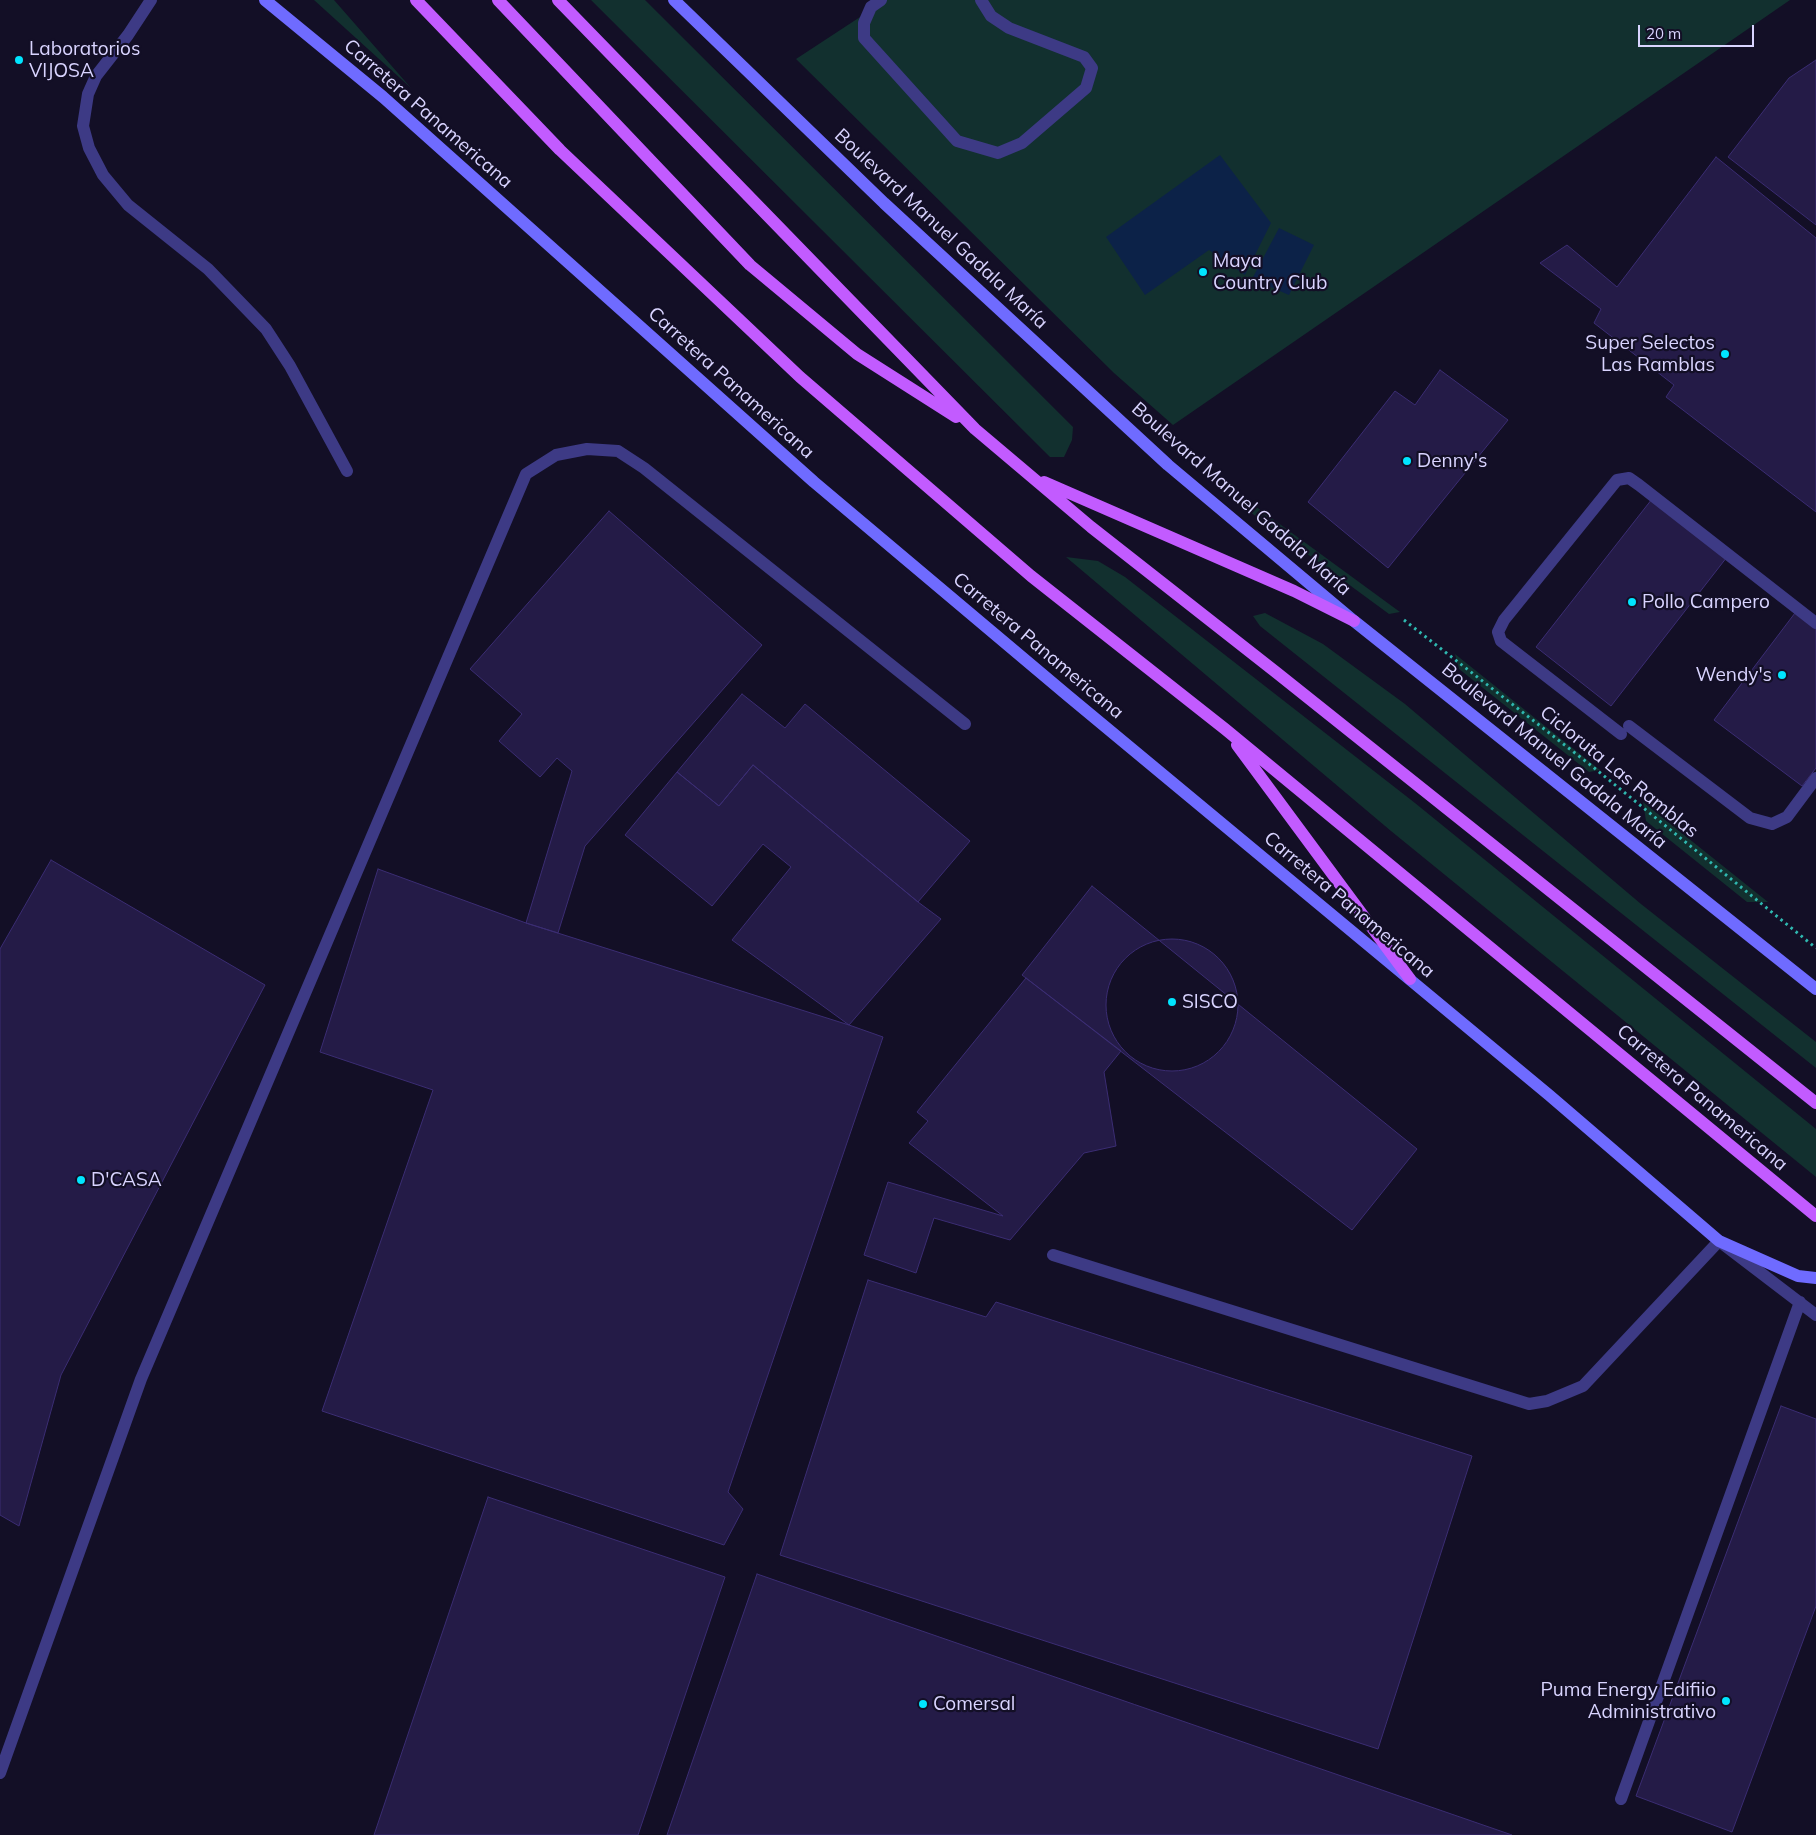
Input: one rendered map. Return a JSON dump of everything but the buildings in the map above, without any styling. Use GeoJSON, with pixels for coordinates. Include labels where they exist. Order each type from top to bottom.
{"type":"FeatureCollection","features":[{"type":"Feature","properties":{"kind":"main road","name":"Carretera Panamericana"},"geometry":{"type":"LineString","coordinates":[[416,0],[560,150],[800,377],[1031,576],[1225,729],[1816,1216]]}},
{"type":"Feature","properties":{"kind":"main road"},"geometry":{"type":"LineString","coordinates":[[498,0],[750,265],[857,354],[975,429]]}},
{"type":"Feature","properties":{"kind":"main road"},"geometry":{"type":"LineString","coordinates":[[558,0],[975,429],[1091,527],[1285,679],[1816,1103]]}},
{"type":"Feature","properties":{"kind":"main road"},"geometry":{"type":"LineString","coordinates":[[1032,477],[1294,591],[1354,621]]}},
{"type":"Feature","properties":{"kind":"main road"},"geometry":{"type":"LineString","coordinates":[[1225,729],[1410,979]]}},
{"type":"Feature","properties":{"kind":"street"},"geometry":{"type":"LineString","coordinates":[[151,0],[128,35],[96,76],[91,88],[83,126],[89,148],[103,175],[128,205],[208,269],[266,329],[290,366],[346,471]]}},
{"type":"Feature","properties":{"kind":"street","name":"Carretera Panamericana"},"geometry":{"type":"LineString","coordinates":[[264,0],[383,97],[814,482],[1074,702],[1410,979],[1720,1241],[1798,1276],[1816,1278]]}},
{"type":"Feature","properties":{"kind":"street","name":"Boulevard Manuel Gadala María"},"geometry":{"type":"LineString","coordinates":[[674,0],[884,204],[1168,465],[1354,621],[1816,989]]}},
{"type":"Feature","properties":{"kind":"street"},"geometry":{"type":"LineString","coordinates":[[881,0],[871,7],[864,23],[864,38],[957,141],[998,153],[1022,143],[1086,88],[1092,68],[1084,57],[1009,28],[991,16],[981,0]]}},
{"type":"Feature","properties":{"kind":"street"},"geometry":{"type":"LineString","coordinates":[[0,1773],[141,1379],[526,474],[556,455],[587,449],[618,451],[644,468],[966,724]]}},
{"type":"Feature","properties":{"kind":"street"},"geometry":{"type":"LineString","coordinates":[[1816,623],[1629,478],[1617,480],[1504,620],[1498,632],[1500,641],[1750,818],[1772,824],[1787,817],[1816,778]]}},
{"type":"Feature","properties":{"kind":"street"},"geometry":{"type":"LineString","coordinates":[[1052,1255],[1529,1404],[1547,1401],[1583,1386],[1720,1241],[1816,1314]]}},
{"type":"Feature","properties":{"kind":"street"},"geometry":{"type":"LineString","coordinates":[[1620,1799],[1800,1302]]}},
{"type":"Feature","properties":{"kind":"path","name":"Cicloruta Las Ramblas"},"geometry":{"type":"LineString","coordinates":[[1404,620],[1593,767],[1816,948]]}},
{"type":"Feature","properties":{"kind":"green space"},"geometry":{"type":"Polygon","coordinates":[[[314,0],[334,0],[411,88],[314,0]]]}},
{"type":"Feature","properties":{"kind":"green space"},"geometry":{"type":"Polygon","coordinates":[[[591,0],[645,0],[1073,427],[1072,440],[1064,457],[1050,457],[591,0]]]}},
{"type":"Feature","properties":{"kind":"green space","name":"Maya Country Club"},"geometry":{"type":"Polygon","coordinates":[[[886,0],[1790,0],[1173,425],[1114,373],[796,59],[886,0]]]}},
{"type":"Feature","properties":{"kind":"green space"},"geometry":{"type":"Polygon","coordinates":[[[1240,495],[1400,612],[1389,614],[1246,509],[1240,495]]]}},
{"type":"Feature","properties":{"kind":"green space"},"geometry":{"type":"Polygon","coordinates":[[[1066,557],[1098,561],[1125,577],[1415,803],[1816,1129],[1816,1177],[1391,831],[1066,557]]]}},
{"type":"Feature","properties":{"kind":"green space"},"geometry":{"type":"Polygon","coordinates":[[[1265,613],[1323,644],[1405,704],[1641,904],[1816,1042],[1816,1068],[1260,626],[1253,616],[1265,613]]]}},
{"type":"Feature","properties":{"kind":"green space"},"geometry":{"type":"Polygon","coordinates":[[[1455,654],[1600,770],[1589,772],[1459,669],[1455,654]]]}},
{"type":"Feature","properties":{"kind":"green space"},"geometry":{"type":"Polygon","coordinates":[[[1643,802],[1768,902],[1747,902],[1646,821],[1643,802]]]}},
{"type":"Feature","properties":{"kind":"water"},"geometry":{"type":"Polygon","coordinates":[[[1220,155],[1271,223],[1245,275],[1209,250],[1145,295],[1106,237],[1220,155]]]}},
{"type":"Feature","properties":{"kind":"water"},"geometry":{"type":"Polygon","coordinates":[[[1279,228],[1314,245],[1289,295],[1252,279],[1279,228]]]}},
{"type":"Feature","properties":{"kind":"place","name":"Laboratorios VIJOSA"},"geometry":{"type":"Point","coordinates":[19,60]}},
{"type":"Feature","properties":{"kind":"place","name":"Maya Country Club"},"geometry":{"type":"Point","coordinates":[1203,272]}},
{"type":"Feature","properties":{"kind":"place","name":"Super Selectos Las Ramblas"},"geometry":{"type":"Point","coordinates":[1725,354]}},
{"type":"Feature","properties":{"kind":"place","name":"Denny's"},"geometry":{"type":"Point","coordinates":[1407,461]}},
{"type":"Feature","properties":{"kind":"place","name":"Pollo Campero"},"geometry":{"type":"Point","coordinates":[1632,602]}},
{"type":"Feature","properties":{"kind":"place","name":"Wendy's"},"geometry":{"type":"Point","coordinates":[1782,675]}},
{"type":"Feature","properties":{"kind":"place","name":"SISCO"},"geometry":{"type":"Point","coordinates":[1172,1002]}},
{"type":"Feature","properties":{"kind":"place","name":"D'CASA"},"geometry":{"type":"Point","coordinates":[81,1180]}},
{"type":"Feature","properties":{"kind":"place","name":"Puma Energy Edifiio Administrativo"},"geometry":{"type":"Point","coordinates":[1726,1701]}},
{"type":"Feature","properties":{"kind":"place","name":"Comersal"},"geometry":{"type":"Point","coordinates":[923,1704]}}]}
